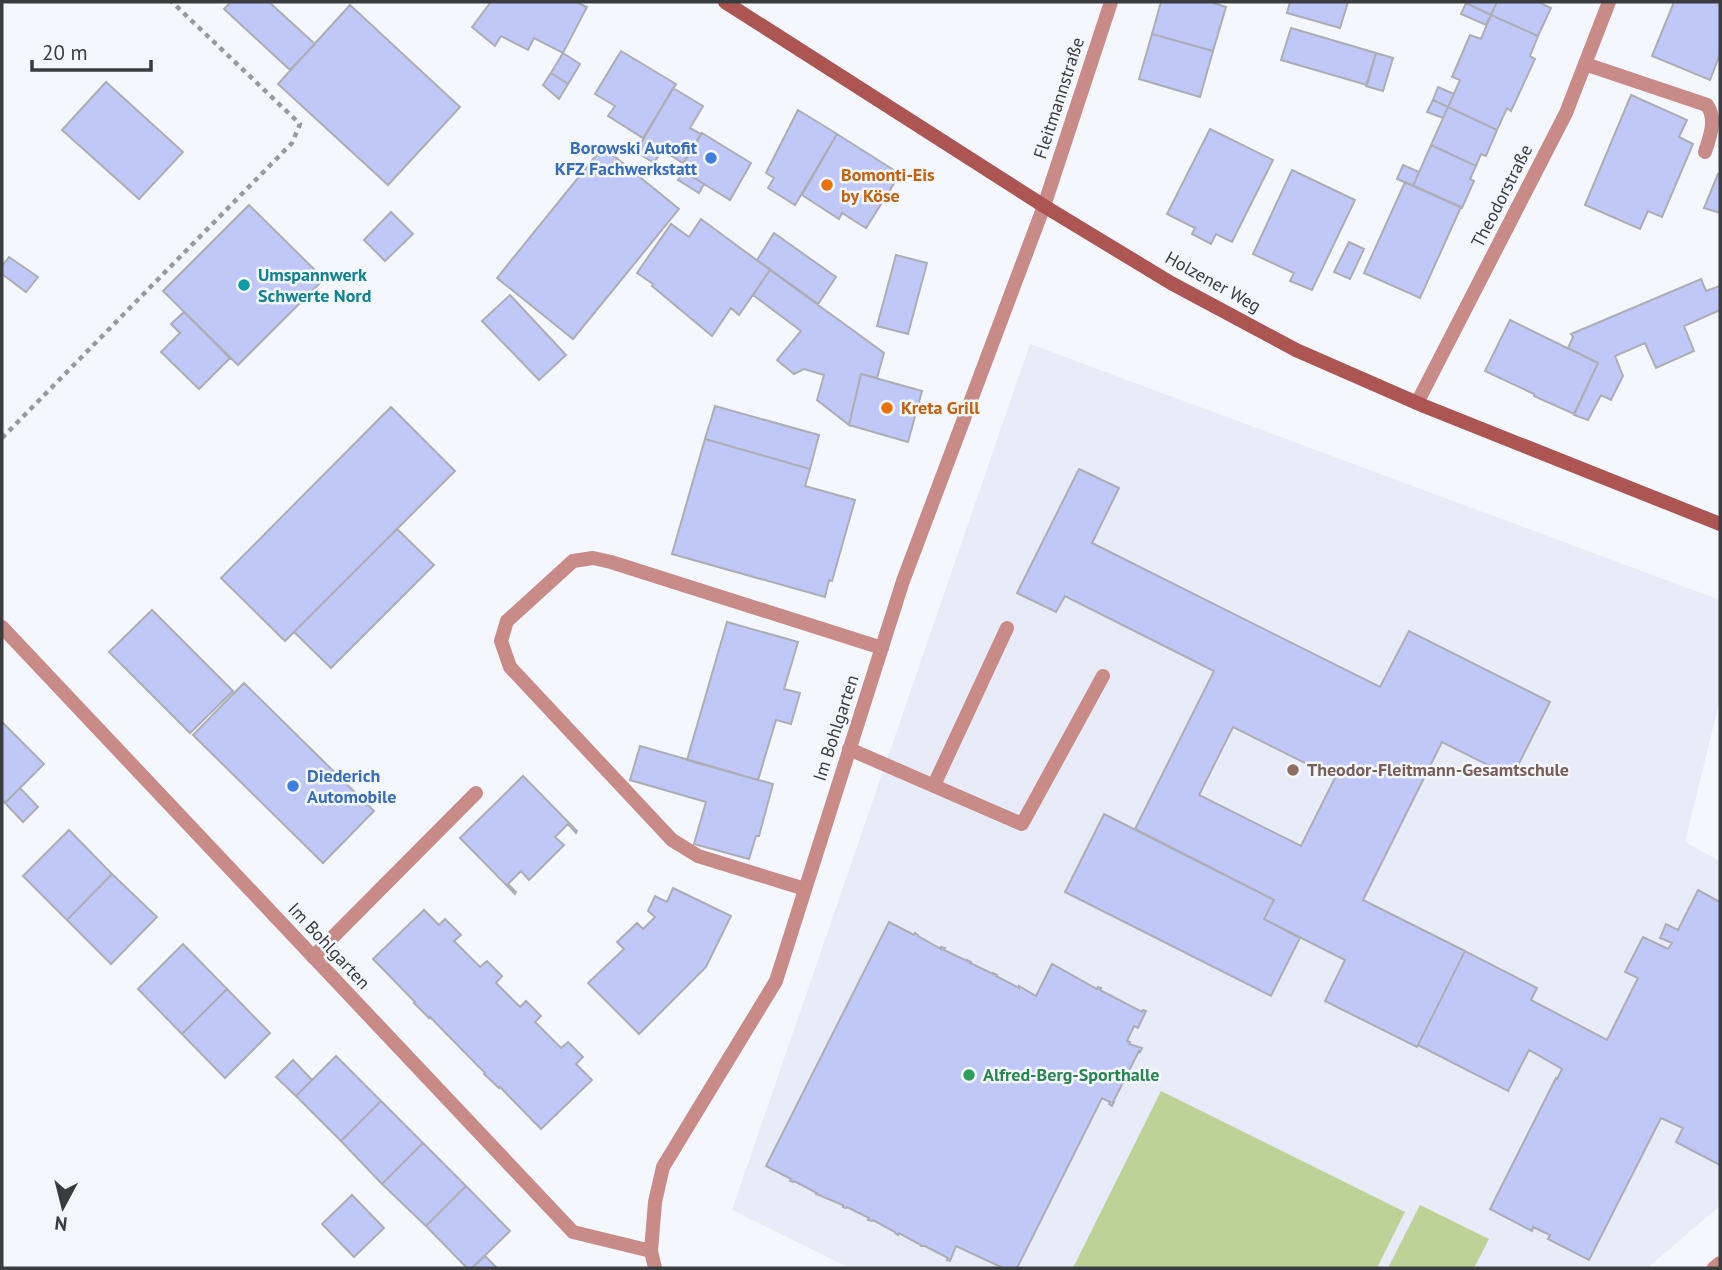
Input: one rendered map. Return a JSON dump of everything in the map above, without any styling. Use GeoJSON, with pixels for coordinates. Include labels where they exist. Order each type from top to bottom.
{"type":"FeatureCollection","features":[{"type":"Feature","properties":{"kind":"main road","name":"Holzener Weg"},"geometry":{"type":"LineString","coordinates":[[725,2],[1044,206],[1171,283],[1296,350],[1417,403],[1720,524]]}},
{"type":"Feature","properties":{"kind":"street","name":"Fleitmannstraße"},"geometry":{"type":"LineString","coordinates":[[1044,206],[1111,2]]}},
{"type":"Feature","properties":{"kind":"street","name":"Theodorstraße"},"geometry":{"type":"LineString","coordinates":[[1417,403],[1566,113],[1609,2]]}},
{"type":"Feature","properties":{"kind":"street"},"geometry":{"type":"LineString","coordinates":[[1585,64],[1707,105],[1713,117],[1705,152]]}},
{"type":"Feature","properties":{"kind":"street","name":"Im Bohlgarten"},"geometry":{"type":"LineString","coordinates":[[655,1268],[651,1251],[655,1202],[663,1167],[776,981],[915,547],[1044,206]]}},
{"type":"Feature","properties":{"kind":"street"},"geometry":{"type":"LineString","coordinates":[[805,889],[698,856],[672,840],[510,667],[501,642],[507,621],[573,561],[593,558],[882,648]]}},
{"type":"Feature","properties":{"kind":"street","name":"Im Bohlgarten"},"geometry":{"type":"LineString","coordinates":[[2,627],[573,1232],[651,1251]]}},
{"type":"Feature","properties":{"kind":"street"},"geometry":{"type":"LineString","coordinates":[[934,785],[1007,628]]}},
{"type":"Feature","properties":{"kind":"street"},"geometry":{"type":"LineString","coordinates":[[849,749],[1022,824],[1103,676]]}},
{"type":"Feature","properties":{"kind":"street"},"geometry":{"type":"LineString","coordinates":[[313,957],[476,793]]}},
{"type":"Feature","properties":{"kind":"street"},"geometry":{"type":"LineString","coordinates":[[1714,1268],[1720,1263]]}},
{"type":"Feature","properties":{"kind":"path"},"geometry":{"type":"LineString","coordinates":[[2,438],[292,143],[300,124],[172,2]]}},
{"type":"Feature","properties":{"kind":"shaded area","name":"Theodor-Fleitmann-Gesamtschule"},"geometry":{"type":"Polygon","coordinates":[[[1030,344],[1720,600],[1720,699],[1685,842],[1720,861],[1720,1206],[1647,1268],[849,1268],[732,1210],[1030,344]]]}},
{"type":"Feature","properties":{"kind":"green space"},"geometry":{"type":"Polygon","coordinates":[[[1161,1091],[1405,1212],[1377,1268],[1073,1268],[1161,1091]]]}},
{"type":"Feature","properties":{"kind":"green space"},"geometry":{"type":"Polygon","coordinates":[[[1420,1205],[1489,1239],[1474,1268],[1388,1268],[1420,1205]]]}},
{"type":"Feature","properties":{"kind":"building"},"geometry":{"type":"Polygon","coordinates":[[[231,2],[269,2],[315,44],[290,70],[224,9],[231,2]]]}},
{"type":"Feature","properties":{"kind":"building"},"geometry":{"type":"Polygon","coordinates":[[[491,2],[576,2],[587,7],[563,53],[534,38],[528,50],[501,36],[495,46],[472,27],[491,2]]]}},
{"type":"Feature","properties":{"kind":"building"},"geometry":{"type":"Polygon","coordinates":[[[1161,2],[1210,2],[1226,7],[1213,51],[1152,34],[1161,2]]]}},
{"type":"Feature","properties":{"kind":"building"},"geometry":{"type":"Polygon","coordinates":[[[1290,2],[1348,2],[1340,28],[1287,13],[1290,2]]]}},
{"type":"Feature","properties":{"kind":"building"},"geometry":{"type":"Polygon","coordinates":[[[1467,2],[1497,2],[1491,15],[1467,2]]]}},
{"type":"Feature","properties":{"kind":"building"},"geometry":{"type":"Polygon","coordinates":[[[1497,2],[1541,2],[1551,8],[1538,36],[1491,15],[1497,2]]]}},
{"type":"Feature","properties":{"kind":"building"},"geometry":{"type":"Polygon","coordinates":[[[1674,2],[1720,2],[1720,54],[1710,80],[1652,56],[1674,2]]]}},
{"type":"Feature","properties":{"kind":"building"},"geometry":{"type":"Polygon","coordinates":[[[1466,3],[1491,15],[1486,25],[1461,14],[1466,3]]]}},
{"type":"Feature","properties":{"kind":"building"},"geometry":{"type":"Polygon","coordinates":[[[350,5],[460,107],[388,185],[278,84],[350,5]]]}},
{"type":"Feature","properties":{"kind":"building"},"geometry":{"type":"Polygon","coordinates":[[[1491,15],[1538,36],[1530,56],[1535,59],[1511,111],[1507,108],[1497,130],[1448,107],[1460,80],[1452,77],[1470,35],[1481,39],[1491,15]]]}},
{"type":"Feature","properties":{"kind":"building"},"geometry":{"type":"Polygon","coordinates":[[[1291,28],[1376,53],[1367,85],[1281,60],[1291,28]]]}},
{"type":"Feature","properties":{"kind":"building"},"geometry":{"type":"Polygon","coordinates":[[[1152,34],[1213,51],[1200,97],[1139,79],[1152,34]]]}},
{"type":"Feature","properties":{"kind":"building"},"geometry":{"type":"Polygon","coordinates":[[[621,51],[676,84],[643,138],[608,116],[615,106],[595,94],[621,51]]]}},
{"type":"Feature","properties":{"kind":"building"},"geometry":{"type":"Polygon","coordinates":[[[563,53],[580,64],[568,84],[551,73],[563,53]]]}},
{"type":"Feature","properties":{"kind":"building"},"geometry":{"type":"Polygon","coordinates":[[[1376,53],[1393,58],[1383,91],[1366,86],[1376,53]]]}},
{"type":"Feature","properties":{"kind":"building"},"geometry":{"type":"Polygon","coordinates":[[[551,73],[568,84],[559,99],[543,85],[551,73]]]}},
{"type":"Feature","properties":{"kind":"building"},"geometry":{"type":"Polygon","coordinates":[[[106,82],[183,152],[139,199],[62,130],[106,82]]]}},
{"type":"Feature","properties":{"kind":"building"},"geometry":{"type":"Polygon","coordinates":[[[1438,87],[1454,94],[1448,107],[1433,100],[1438,87]]]}},
{"type":"Feature","properties":{"kind":"building"},"geometry":{"type":"Polygon","coordinates":[[[673,88],[703,106],[690,128],[701,134],[683,163],[662,150],[654,163],[636,152],[673,88]]]}},
{"type":"Feature","properties":{"kind":"building"},"geometry":{"type":"Polygon","coordinates":[[[1631,95],[1687,120],[1679,137],[1693,144],[1662,217],[1648,211],[1640,229],[1585,205],[1631,95]]]}},
{"type":"Feature","properties":{"kind":"building"},"geometry":{"type":"Polygon","coordinates":[[[1433,100],[1448,107],[1443,118],[1427,112],[1433,100]]]}},
{"type":"Feature","properties":{"kind":"building"},"geometry":{"type":"Polygon","coordinates":[[[1448,107],[1497,130],[1486,156],[1481,154],[1476,166],[1431,145],[1448,107]]]}},
{"type":"Feature","properties":{"kind":"building"},"geometry":{"type":"Polygon","coordinates":[[[798,110],[837,134],[795,205],[768,188],[774,178],[766,173],[798,110]]]}},
{"type":"Feature","properties":{"kind":"building"},"geometry":{"type":"Polygon","coordinates":[[[1210,129],[1273,160],[1232,242],[1216,234],[1211,244],[1192,234],[1195,228],[1167,214],[1210,129]]]}},
{"type":"Feature","properties":{"kind":"building"},"geometry":{"type":"Polygon","coordinates":[[[702,133],[751,163],[730,200],[680,169],[702,133]]]}},
{"type":"Feature","properties":{"kind":"building"},"geometry":{"type":"Polygon","coordinates":[[[837,134],[900,174],[866,228],[842,213],[839,219],[802,195],[837,134]]]}},
{"type":"Feature","properties":{"kind":"building"},"geometry":{"type":"Polygon","coordinates":[[[1431,145],[1476,166],[1470,179],[1474,181],[1462,208],[1413,186],[1431,145]]]}},
{"type":"Feature","properties":{"kind":"building"},"geometry":{"type":"Polygon","coordinates":[[[603,147],[679,209],[573,339],[497,278],[603,147]]]}},
{"type":"Feature","properties":{"kind":"building"},"geometry":{"type":"Polygon","coordinates":[[[1403,165],[1419,172],[1413,186],[1397,179],[1403,165]]]}},
{"type":"Feature","properties":{"kind":"building"},"geometry":{"type":"Polygon","coordinates":[[[1292,170],[1355,200],[1312,290],[1290,281],[1294,273],[1253,254],[1292,170]]]}},
{"type":"Feature","properties":{"kind":"building"},"geometry":{"type":"Polygon","coordinates":[[[684,171],[704,184],[699,193],[678,180],[684,171]]]}},
{"type":"Feature","properties":{"kind":"building"},"geometry":{"type":"Polygon","coordinates":[[[1718,174],[1720,175],[1720,213],[1704,208],[1718,174]]]}},
{"type":"Feature","properties":{"kind":"building"},"geometry":{"type":"Polygon","coordinates":[[[1405,182],[1461,207],[1420,298],[1364,273],[1405,182]]]}},
{"type":"Feature","properties":{"kind":"building","name":"Umspannwerk Schwerte Nord"},"geometry":{"type":"Polygon","coordinates":[[[249,205],[324,279],[238,365],[163,291],[249,205]]]}},
{"type":"Feature","properties":{"kind":"building"},"geometry":{"type":"Polygon","coordinates":[[[391,212],[413,234],[385,261],[364,240],[391,212]]]}},
{"type":"Feature","properties":{"kind":"building"},"geometry":{"type":"Polygon","coordinates":[[[701,219],[770,270],[739,315],[731,308],[712,336],[637,273],[671,224],[689,237],[701,219]]]}},
{"type":"Feature","properties":{"kind":"building"},"geometry":{"type":"Polygon","coordinates":[[[774,233],[836,277],[818,304],[757,260],[774,233]]]}},
{"type":"Feature","properties":{"kind":"building"},"geometry":{"type":"Polygon","coordinates":[[[1349,242],[1364,249],[1350,279],[1334,272],[1349,242]]]}},
{"type":"Feature","properties":{"kind":"building"},"geometry":{"type":"Polygon","coordinates":[[[896,255],[927,263],[908,334],[877,326],[896,255]]]}},
{"type":"Feature","properties":{"kind":"building"},"geometry":{"type":"Polygon","coordinates":[[[9,257],[38,277],[26,292],[2,274],[2,266],[9,257]]]}},
{"type":"Feature","properties":{"kind":"building"},"geometry":{"type":"Polygon","coordinates":[[[770,270],[884,353],[877,378],[861,374],[849,425],[817,400],[824,375],[804,369],[794,374],[777,360],[801,331],[753,295],[770,270]]]}},
{"type":"Feature","properties":{"kind":"building"},"geometry":{"type":"Polygon","coordinates":[[[1701,279],[1706,291],[1720,286],[1720,310],[1684,326],[1694,351],[1656,368],[1645,343],[1615,356],[1623,376],[1611,400],[1601,395],[1588,420],[1574,415],[1598,363],[1568,348],[1573,337],[1571,334],[1701,279]]]}},
{"type":"Feature","properties":{"kind":"building"},"geometry":{"type":"Polygon","coordinates":[[[510,295],[566,355],[539,380],[482,321],[510,295]]]}},
{"type":"Feature","properties":{"kind":"building"},"geometry":{"type":"Polygon","coordinates":[[[184,312],[230,358],[199,389],[161,352],[180,333],[171,324],[184,312]]]}},
{"type":"Feature","properties":{"kind":"building"},"geometry":{"type":"Polygon","coordinates":[[[1510,320],[1598,363],[1574,414],[1485,371],[1510,320]]]}},
{"type":"Feature","properties":{"kind":"building"},"geometry":{"type":"Polygon","coordinates":[[[861,374],[922,391],[908,442],[849,425],[861,374]]]}},
{"type":"Feature","properties":{"kind":"building"},"geometry":{"type":"Polygon","coordinates":[[[715,406],[819,435],[810,469],[705,439],[715,406]]]}},
{"type":"Feature","properties":{"kind":"building"},"geometry":{"type":"Polygon","coordinates":[[[391,407],[455,471],[285,641],[221,578],[391,407]]]}},
{"type":"Feature","properties":{"kind":"building"},"geometry":{"type":"Polygon","coordinates":[[[705,439],[810,469],[805,486],[855,500],[825,597],[672,554],[705,439]]]}},
{"type":"Feature","properties":{"kind":"building"},"geometry":{"type":"Polygon","coordinates":[[[1079,469],[1119,488],[1092,543],[1380,687],[1409,631],[1550,702],[1512,777],[1442,742],[1363,900],[1465,951],[1417,1047],[1325,1001],[1345,960],[1264,919],[1274,900],[1135,829],[1214,671],[1065,596],[1056,612],[1017,593],[1079,469]],[[1233,727],[1199,795],[1301,846],[1335,778],[1233,727]]]}},
{"type":"Feature","properties":{"kind":"building"},"geometry":{"type":"Polygon","coordinates":[[[397,529],[434,565],[331,668],[294,632],[397,529]]]}},
{"type":"Feature","properties":{"kind":"building"},"geometry":{"type":"Polygon","coordinates":[[[152,610],[233,691],[190,733],[109,652],[152,610]]]}},
{"type":"Feature","properties":{"kind":"building"},"geometry":{"type":"Polygon","coordinates":[[[727,622],[798,642],[784,689],[800,693],[791,724],[776,720],[758,780],[687,760],[727,622]]]}},
{"type":"Feature","properties":{"kind":"building"},"geometry":{"type":"Polygon","coordinates":[[[244,683],[374,811],[323,863],[193,735],[244,683]]]}},
{"type":"Feature","properties":{"kind":"building"},"geometry":{"type":"Polygon","coordinates":[[[2,722],[44,764],[5,803],[2,800],[2,722]]]}},
{"type":"Feature","properties":{"kind":"building"},"geometry":{"type":"Polygon","coordinates":[[[640,746],[773,784],[759,836],[756,836],[749,859],[694,844],[706,802],[630,780],[640,746]]]}},
{"type":"Feature","properties":{"kind":"building"},"geometry":{"type":"Polygon","coordinates":[[[523,776],[577,831],[576,833],[568,824],[555,837],[564,845],[529,880],[521,871],[508,884],[515,894],[460,838],[523,776]]]}},
{"type":"Feature","properties":{"kind":"building"},"geometry":{"type":"Polygon","coordinates":[[[20,788],[38,807],[23,822],[5,803],[20,788]]]}},
{"type":"Feature","properties":{"kind":"building"},"geometry":{"type":"Polygon","coordinates":[[[1104,814],[1274,900],[1264,919],[1300,938],[1271,996],[1065,892],[1104,814]]]}},
{"type":"Feature","properties":{"kind":"building"},"geometry":{"type":"Polygon","coordinates":[[[69,830],[112,874],[67,920],[23,876],[69,830]]]}},
{"type":"Feature","properties":{"kind":"building"},"geometry":{"type":"Polygon","coordinates":[[[112,874],[157,917],[111,964],[67,920],[112,874]]]}},
{"type":"Feature","properties":{"kind":"building"},"geometry":{"type":"Polygon","coordinates":[[[673,888],[731,916],[706,967],[639,1034],[588,983],[624,949],[617,942],[637,923],[643,929],[655,917],[648,911],[655,896],[667,902],[673,888]]]}},
{"type":"Feature","properties":{"kind":"building"},"geometry":{"type":"Polygon","coordinates":[[[1698,890],[1720,902],[1720,1165],[1676,1142],[1683,1128],[1661,1118],[1589,1260],[1548,1239],[1550,1235],[1533,1227],[1532,1231],[1490,1209],[1562,1069],[1529,1050],[1508,1091],[1418,1045],[1465,951],[1537,988],[1531,1000],[1607,1040],[1638,978],[1625,972],[1643,937],[1668,949],[1672,943],[1660,938],[1666,924],[1678,930],[1698,890]]]}},
{"type":"Feature","properties":{"kind":"building"},"geometry":{"type":"Polygon","coordinates":[[[424,910],[439,925],[445,919],[461,935],[454,941],[480,967],[487,961],[502,976],[496,983],[520,1007],[526,1001],[541,1016],[535,1022],[561,1048],[568,1042],[583,1057],[576,1064],[592,1080],[541,1129],[373,959],[424,910]]]}},
{"type":"Feature","properties":{"kind":"building","name":"Alfred-Berg-Sporthalle"},"geometry":{"type":"Polygon","coordinates":[[[889,922],[1036,996],[1052,964],[1142,1012],[1146,1011],[1138,1028],[1134,1026],[1127,1041],[1142,1048],[1140,1052],[1112,1106],[1102,1098],[1017,1268],[1003,1268],[956,1246],[950,1261],[947,1260],[948,1258],[925,1246],[790,1181],[791,1179],[766,1166],[889,922]]]}},
{"type":"Feature","properties":{"kind":"building"},"geometry":{"type":"Polygon","coordinates":[[[183,944],[227,989],[182,1034],[138,989],[183,944]]]}},
{"type":"Feature","properties":{"kind":"building"},"geometry":{"type":"Polygon","coordinates":[[[227,989],[270,1033],[225,1078],[182,1034],[227,989]]]}},
{"type":"Feature","properties":{"kind":"building"},"geometry":{"type":"Polygon","coordinates":[[[336,1056],[381,1101],[341,1141],[296,1096],[336,1056]]]}},
{"type":"Feature","properties":{"kind":"building"},"geometry":{"type":"Polygon","coordinates":[[[293,1060],[312,1080],[296,1096],[276,1077],[293,1060]]]}},
{"type":"Feature","properties":{"kind":"building"},"geometry":{"type":"Polygon","coordinates":[[[381,1101],[423,1143],[382,1184],[341,1141],[381,1101]]]}},
{"type":"Feature","properties":{"kind":"building"},"geometry":{"type":"Polygon","coordinates":[[[423,1143],[466,1186],[426,1226],[382,1184],[423,1143]]]}},
{"type":"Feature","properties":{"kind":"building"},"geometry":{"type":"Polygon","coordinates":[[[466,1186],[510,1231],[472,1268],[467,1268],[426,1226],[466,1186]]]}},
{"type":"Feature","properties":{"kind":"building"},"geometry":{"type":"Polygon","coordinates":[[[352,1195],[384,1228],[354,1257],[322,1224],[352,1195]]]}},
{"type":"Feature","properties":{"kind":"building"},"geometry":{"type":"Polygon","coordinates":[[[485,1256],[497,1268],[472,1268],[485,1256]]]}},
{"type":"Feature","properties":{"kind":"place","name":"Borowski Autofit KFZ Fachwerkstatt"},"geometry":{"type":"Point","coordinates":[711,158]}},
{"type":"Feature","properties":{"kind":"place","name":"Bomonti-Eis by Köse"},"geometry":{"type":"Point","coordinates":[827,185]}},
{"type":"Feature","properties":{"kind":"place","name":"Umspannwerk Schwerte Nord"},"geometry":{"type":"Point","coordinates":[244,285]}},
{"type":"Feature","properties":{"kind":"place","name":"Kreta Grill"},"geometry":{"type":"Point","coordinates":[887,408]}},
{"type":"Feature","properties":{"kind":"place","name":"Theodor-Fleitmann-Gesamtschule"},"geometry":{"type":"Point","coordinates":[1293,770]}},
{"type":"Feature","properties":{"kind":"place","name":"Diederich Automobile"},"geometry":{"type":"Point","coordinates":[293,786]}},
{"type":"Feature","properties":{"kind":"place","name":"Alfred-Berg-Sporthalle"},"geometry":{"type":"Point","coordinates":[969,1075]}}]}
